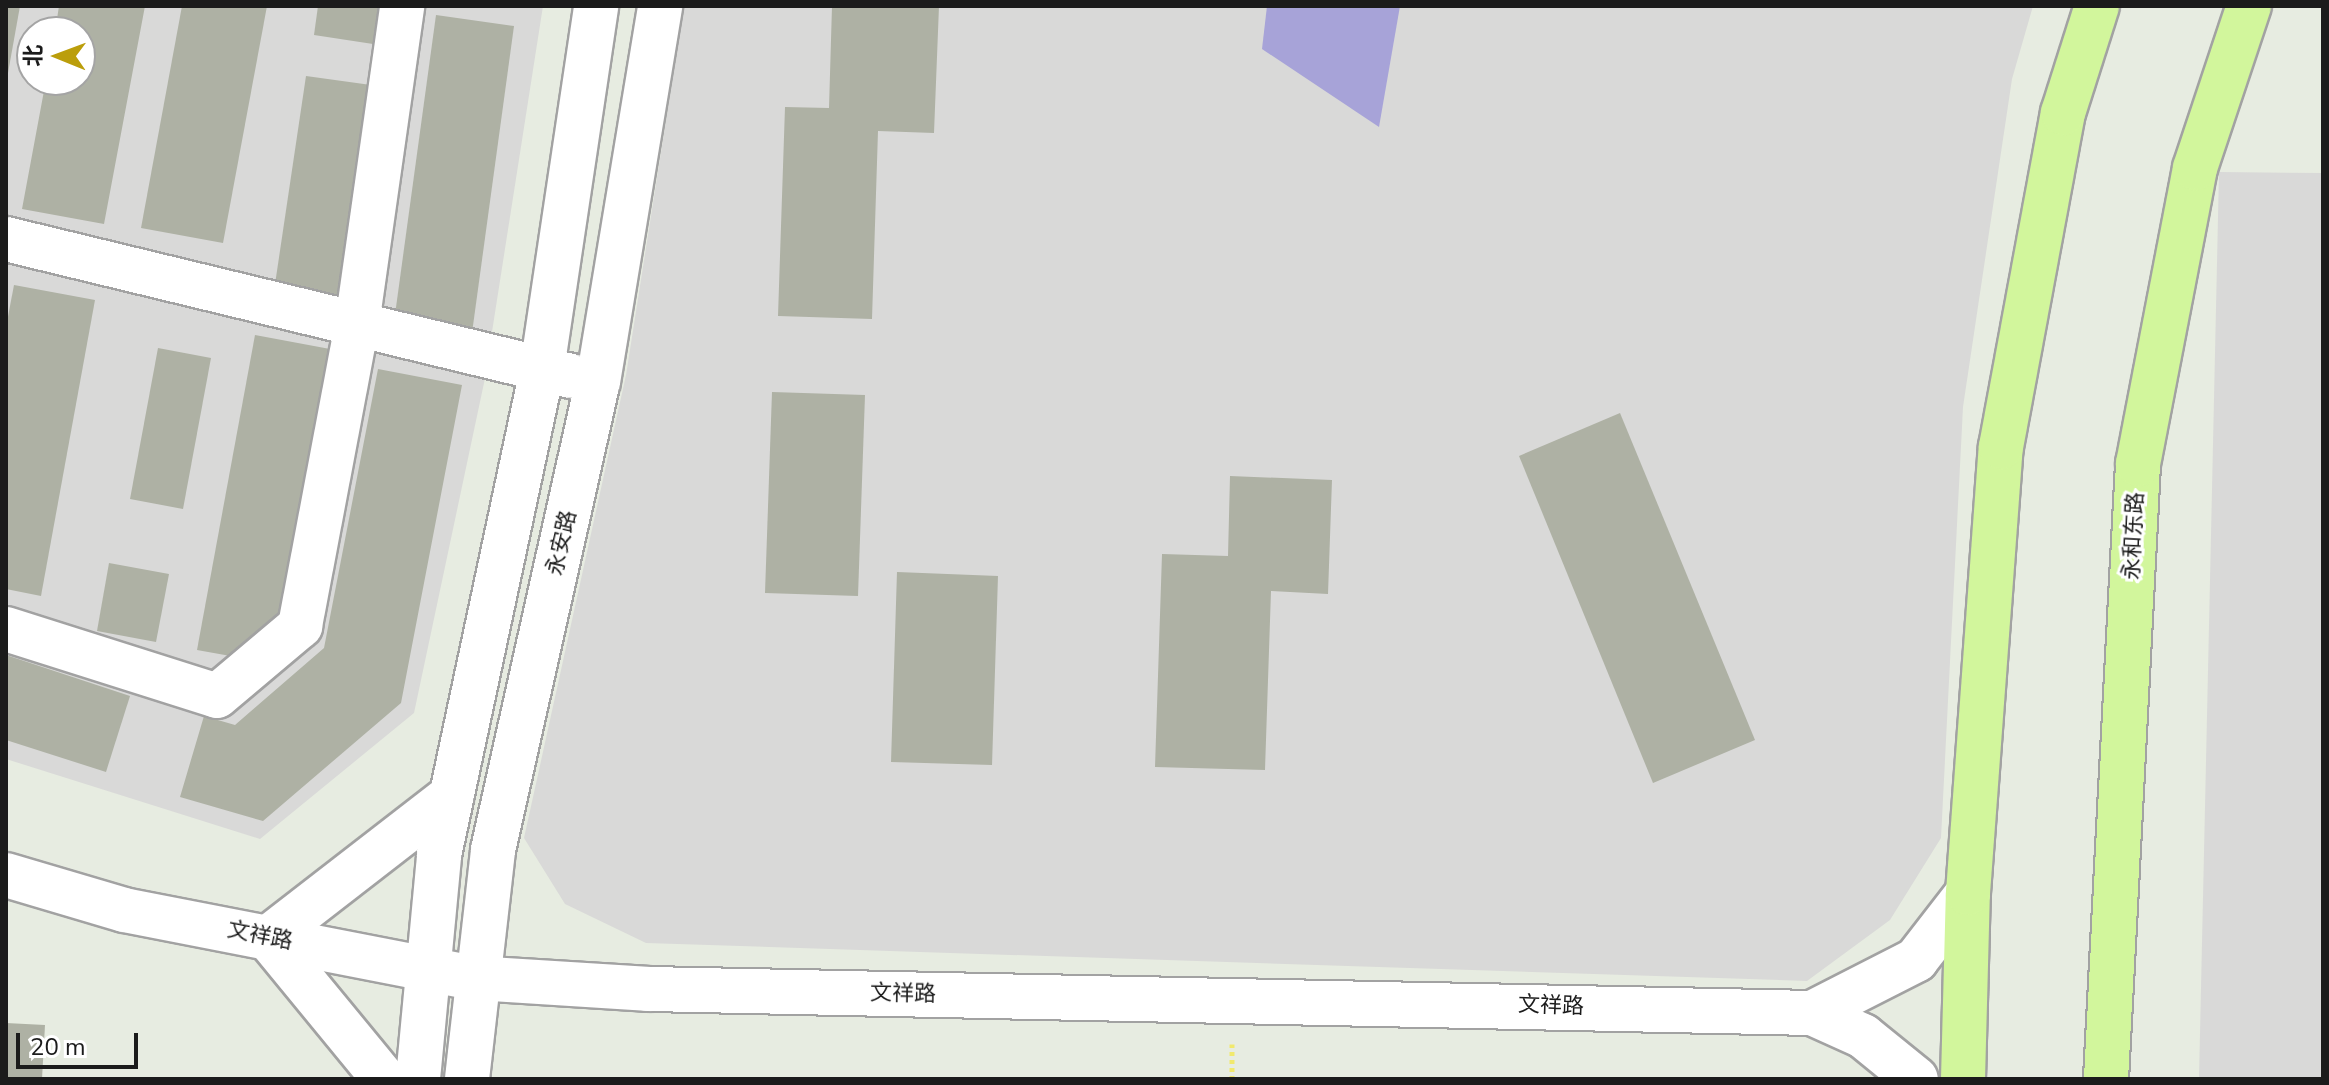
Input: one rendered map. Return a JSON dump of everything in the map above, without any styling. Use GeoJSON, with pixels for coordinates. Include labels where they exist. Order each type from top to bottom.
{"type":"FeatureCollection","features":[{"type":"Feature","properties":{"kind":"main road"},"geometry":{"type":"LineString","coordinates":[[1963,1079],[1968,893],[2001,447],[2063,113],[2097,6]]}},
{"type":"Feature","properties":{"kind":"main road","name":"永和东路"},"geometry":{"type":"LineString","coordinates":[[2106,1079],[2138,464],[2195,168],[2249,6]]}},
{"type":"Feature","properties":{"kind":"street"},"geometry":{"type":"LineString","coordinates":[[6,629],[217,696],[300,626],[357,324],[402,6]]}},
{"type":"Feature","properties":{"kind":"street"},"geometry":{"type":"LineString","coordinates":[[418,1079],[439,855],[542,369],[596,6]]}},
{"type":"Feature","properties":{"kind":"street","name":"永安路"},"geometry":{"type":"LineString","coordinates":[[467,1079],[475,978],[493,850],[598,382],[660,6]]}},
{"type":"Feature","properties":{"kind":"street"},"geometry":{"type":"LineString","coordinates":[[6,239],[598,382]]}},
{"type":"Feature","properties":{"kind":"street"},"geometry":{"type":"LineString","coordinates":[[384,1079],[268,938],[451,796]]}},
{"type":"Feature","properties":{"kind":"street","name":"文祥路"},"geometry":{"type":"LineString","coordinates":[[6,875],[124,910],[475,978],[648,989],[1812,1013]]}},
{"type":"Feature","properties":{"kind":"street"},"geometry":{"type":"LineString","coordinates":[[1812,1013],[1916,960],[1968,893]]}},
{"type":"Feature","properties":{"kind":"street"},"geometry":{"type":"LineString","coordinates":[[1812,1013],[1863,1036],[1916,1079]]}},
{"type":"Feature","properties":{"kind":"shaded area"},"geometry":{"type":"Polygon","coordinates":[[[6,6],[543,6],[484,383],[414,713],[260,839],[6,759],[6,6]]]}},
{"type":"Feature","properties":{"kind":"shaded area"},"geometry":{"type":"Polygon","coordinates":[[[684,6],[2033,6],[2012,79],[1963,407],[1941,838],[1890,920],[1807,981],[646,943],[565,904],[524,838],[626,375],[684,6]]]}},
{"type":"Feature","properties":{"kind":"shaded area"},"geometry":{"type":"Polygon","coordinates":[[[1267,6],[1400,6],[1379,127],[1262,49],[1267,6]]]}},
{"type":"Feature","properties":{"kind":"shaded area"},"geometry":{"type":"Polygon","coordinates":[[[2219,172],[2323,173],[2323,1079],[2199,1079],[2219,172]]]}},
{"type":"Feature","properties":{"kind":"building"},"geometry":{"type":"Polygon","coordinates":[[[6,6],[20,6],[8,73],[6,6]]]}},
{"type":"Feature","properties":{"kind":"building"},"geometry":{"type":"Polygon","coordinates":[[[59,6],[145,6],[104,224],[22,209],[43,96],[96,96],[96,16],[57,16],[59,6]]]}},
{"type":"Feature","properties":{"kind":"building"},"geometry":{"type":"Polygon","coordinates":[[[182,6],[267,6],[223,243],[141,228],[182,6]]]}},
{"type":"Feature","properties":{"kind":"building"},"geometry":{"type":"Polygon","coordinates":[[[318,6],[379,6],[373,44],[314,35],[318,6]]]}},
{"type":"Feature","properties":{"kind":"building"},"geometry":{"type":"Polygon","coordinates":[[[832,6],[939,6],[934,133],[878,131],[872,319],[778,316],[785,107],[829,108],[832,6]]]}},
{"type":"Feature","properties":{"kind":"building"},"geometry":{"type":"Polygon","coordinates":[[[436,15],[514,26],[472,333],[394,322],[436,15]]]}},
{"type":"Feature","properties":{"kind":"building"},"geometry":{"type":"Polygon","coordinates":[[[306,76],[371,85],[339,301],[274,291],[306,76]]]}},
{"type":"Feature","properties":{"kind":"building"},"geometry":{"type":"Polygon","coordinates":[[[14,285],[95,300],[41,596],[6,589],[6,327],[14,285]]]}},
{"type":"Feature","properties":{"kind":"building"},"geometry":{"type":"Polygon","coordinates":[[[255,335],[330,349],[281,623],[236,657],[197,650],[255,335]]]}},
{"type":"Feature","properties":{"kind":"building"},"geometry":{"type":"Polygon","coordinates":[[[158,348],[211,358],[183,509],[130,499],[158,348]]]}},
{"type":"Feature","properties":{"kind":"building"},"geometry":{"type":"Polygon","coordinates":[[[378,369],[462,385],[401,703],[263,821],[180,797],[204,716],[235,725],[324,648],[378,369]]]}},
{"type":"Feature","properties":{"kind":"building"},"geometry":{"type":"Polygon","coordinates":[[[772,392],[865,395],[858,596],[765,593],[772,392]]]}},
{"type":"Feature","properties":{"kind":"building"},"geometry":{"type":"Polygon","coordinates":[[[1620,413],[1755,740],[1653,783],[1519,456],[1620,413]]]}},
{"type":"Feature","properties":{"kind":"building"},"geometry":{"type":"Polygon","coordinates":[[[1230,476],[1332,480],[1328,594],[1271,591],[1265,770],[1155,767],[1162,554],[1228,556],[1230,476]]]}},
{"type":"Feature","properties":{"kind":"building"},"geometry":{"type":"Polygon","coordinates":[[[109,563],[169,574],[156,642],[97,631],[109,563]]]}},
{"type":"Feature","properties":{"kind":"building"},"geometry":{"type":"Polygon","coordinates":[[[897,572],[998,576],[992,765],[891,762],[897,572]]]}},
{"type":"Feature","properties":{"kind":"building"},"geometry":{"type":"Polygon","coordinates":[[[6,655],[130,696],[106,772],[6,740],[6,655]]]}},
{"type":"Feature","properties":{"kind":"building"},"geometry":{"type":"Polygon","coordinates":[[[6,1023],[45,1025],[42,1079],[6,1079],[6,1023]]]}}]}
